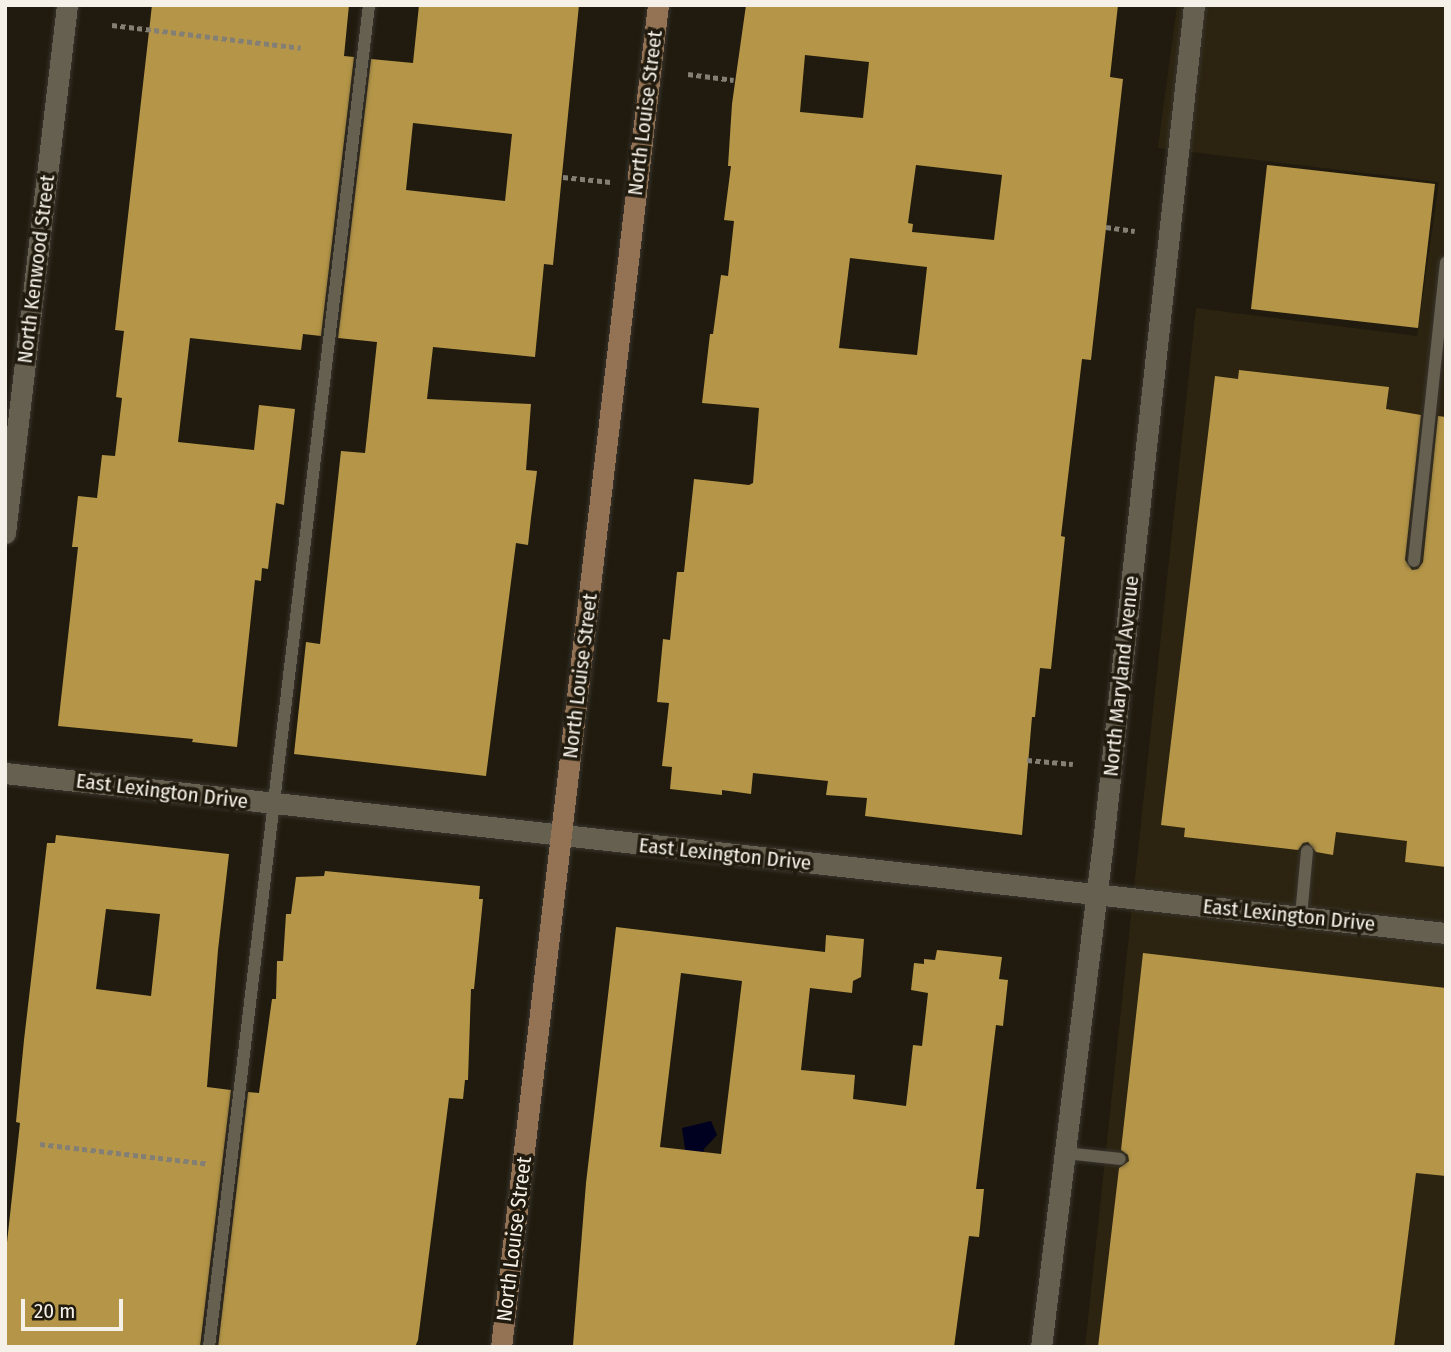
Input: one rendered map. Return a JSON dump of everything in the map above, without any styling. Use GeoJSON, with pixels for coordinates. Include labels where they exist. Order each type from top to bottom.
{"type":"FeatureCollection","features":[{"type":"Feature","properties":{"kind":"street","name":"North Kenwood Street"},"geometry":{"type":"LineString","coordinates":[[5,533],[67,5]]}},
{"type":"Feature","properties":{"kind":"street","name":"North Louise Street"},"geometry":{"type":"LineString","coordinates":[[501,1347],[658,5]]}},
{"type":"Feature","properties":{"kind":"street","name":"North Maryland Avenue"},"geometry":{"type":"LineString","coordinates":[[1041,1347],[1097,894],[1194,5]]}},
{"type":"Feature","properties":{"kind":"street","name":"East Lexington Drive"},"geometry":{"type":"LineString","coordinates":[[5,773],[1446,933]]}},
{"type":"Feature","properties":{"kind":"lane"},"geometry":{"type":"LineString","coordinates":[[209,1347],[276,804],[369,5]]}},
{"type":"Feature","properties":{"kind":"lane"},"geometry":{"type":"LineString","coordinates":[[1414,561],[1446,263]]}},
{"type":"Feature","properties":{"kind":"lane"},"geometry":{"type":"LineString","coordinates":[[1301,916],[1307,851]]}},
{"type":"Feature","properties":{"kind":"lane"},"geometry":{"type":"LineString","coordinates":[[1065,1153],[1120,1159]]}},
{"type":"Feature","properties":{"kind":"path"},"geometry":{"type":"LineString","coordinates":[[112,25],[301,48]]}},
{"type":"Feature","properties":{"kind":"path"},"geometry":{"type":"LineString","coordinates":[[688,74],[734,80]]}},
{"type":"Feature","properties":{"kind":"path"},"geometry":{"type":"LineString","coordinates":[[563,177],[615,182]]}},
{"type":"Feature","properties":{"kind":"path"},"geometry":{"type":"LineString","coordinates":[[1106,227],[1135,231]]}},
{"type":"Feature","properties":{"kind":"path"},"geometry":{"type":"LineString","coordinates":[[1027,760],[1073,764]]}},
{"type":"Feature","properties":{"kind":"path"},"geometry":{"type":"LineString","coordinates":[[40,1144],[231,1166]]}},
{"type":"Feature","properties":{"kind":"shaded area"},"geometry":{"type":"Polygon","coordinates":[[[1177,5],[1446,5],[1446,1347],[1085,1347],[1196,308],[1417,336],[1439,182],[1158,148],[1177,5]]]}},
{"type":"Feature","properties":{"kind":"water"},"geometry":{"type":"Polygon","coordinates":[[[711,1121],[717,1135],[704,1149],[701,1161],[687,1163],[682,1128],[711,1121]]]}},
{"type":"Feature","properties":{"kind":"building"},"geometry":{"type":"Polygon","coordinates":[[[152,5],[349,5],[344,56],[354,57],[321,336],[303,334],[301,350],[190,338],[178,442],[254,450],[259,405],[295,409],[284,505],[276,503],[268,569],[262,568],[261,581],[255,580],[237,747],[192,742],[193,739],[58,726],[78,547],[72,547],[78,496],[97,498],[102,455],[115,456],[122,398],[116,397],[124,331],[115,330],[152,5]]]}},
{"type":"Feature","properties":{"kind":"building"},"geometry":{"type":"Polygon","coordinates":[[[419,5],[579,5],[553,265],[544,264],[535,357],[433,347],[427,399],[531,404],[526,470],[537,471],[528,545],[516,543],[486,776],[294,754],[306,642],[320,644],[341,451],[365,453],[377,342],[338,338],[371,59],[413,63],[419,5]],[[413,123],[406,190],[505,201],[512,134],[413,123]]]}},
{"type":"Feature","properties":{"kind":"building"},"geometry":{"type":"Polygon","coordinates":[[[746,5],[1118,5],[1110,77],[1123,79],[1091,360],[1082,359],[1061,536],[1065,537],[1051,669],[1040,668],[1035,717],[1032,717],[1022,835],[865,816],[867,798],[826,795],[828,781],[753,773],[751,794],[722,790],[722,795],[670,789],[672,767],[662,766],[669,703],[657,702],[663,639],[670,640],[677,572],[684,572],[694,479],[749,485],[753,483],[759,408],[702,403],[710,334],[713,334],[721,275],[728,276],[734,221],[724,220],[731,166],[728,166],[732,104],[746,5]],[[805,55],[800,112],[863,118],[869,62],[805,55]],[[916,165],[908,223],[913,224],[912,232],[994,240],[1002,175],[916,165]],[[850,258],[839,348],[917,355],[927,267],[850,258]]]}},
{"type":"Feature","properties":{"kind":"building"},"geometry":{"type":"Polygon","coordinates":[[[1267,165],[1435,184],[1418,328],[1251,309],[1267,165]]]}},
{"type":"Feature","properties":{"kind":"building"},"geometry":{"type":"Polygon","coordinates":[[[1239,370],[1389,387],[1386,409],[1421,415],[1405,560],[1412,570],[1418,569],[1423,562],[1438,416],[1446,417],[1446,867],[1405,862],[1407,841],[1336,832],[1333,855],[1316,852],[1308,842],[1303,843],[1298,850],[1184,837],[1185,828],[1161,825],[1215,376],[1238,379],[1239,370]]]}},
{"type":"Feature","properties":{"kind":"building"},"geometry":{"type":"Polygon","coordinates":[[[56,835],[229,854],[207,1087],[231,1090],[200,1347],[5,1347],[5,1261],[20,1123],[16,1122],[24,1040],[47,843],[55,843],[56,835]],[[106,909],[96,989],[151,996],[160,914],[106,909]]]}},
{"type":"Feature","properties":{"kind":"building"},"geometry":{"type":"Polygon","coordinates":[[[325,871],[480,886],[479,899],[483,899],[474,989],[471,989],[468,1080],[465,1080],[463,1099],[449,1098],[418,1340],[415,1347],[218,1347],[248,1092],[259,1093],[272,999],[276,999],[277,961],[283,961],[286,914],[291,914],[296,877],[324,876],[325,871]]]}},
{"type":"Feature","properties":{"kind":"building"},"geometry":{"type":"Polygon","coordinates":[[[616,927],[825,952],[826,935],[864,939],[861,977],[853,981],[852,993],[810,988],[801,1070],[855,1075],[853,1099],[906,1106],[913,1045],[922,1046],[928,993],[911,990],[914,963],[924,964],[924,959],[935,960],[937,950],[1002,957],[999,979],[1008,980],[1003,1026],[996,1025],[976,1189],[984,1189],[979,1237],[969,1236],[954,1347],[573,1345],[586,1183],[616,927]],[[681,973],[660,1147],[721,1154],[742,981],[681,973]]]}},
{"type":"Feature","properties":{"kind":"building"},"geometry":{"type":"Polygon","coordinates":[[[1143,953],[1446,988],[1446,1176],[1416,1173],[1394,1347],[1098,1347],[1119,1168],[1129,1161],[1128,1155],[1121,1150],[1143,953]]]}}]}
